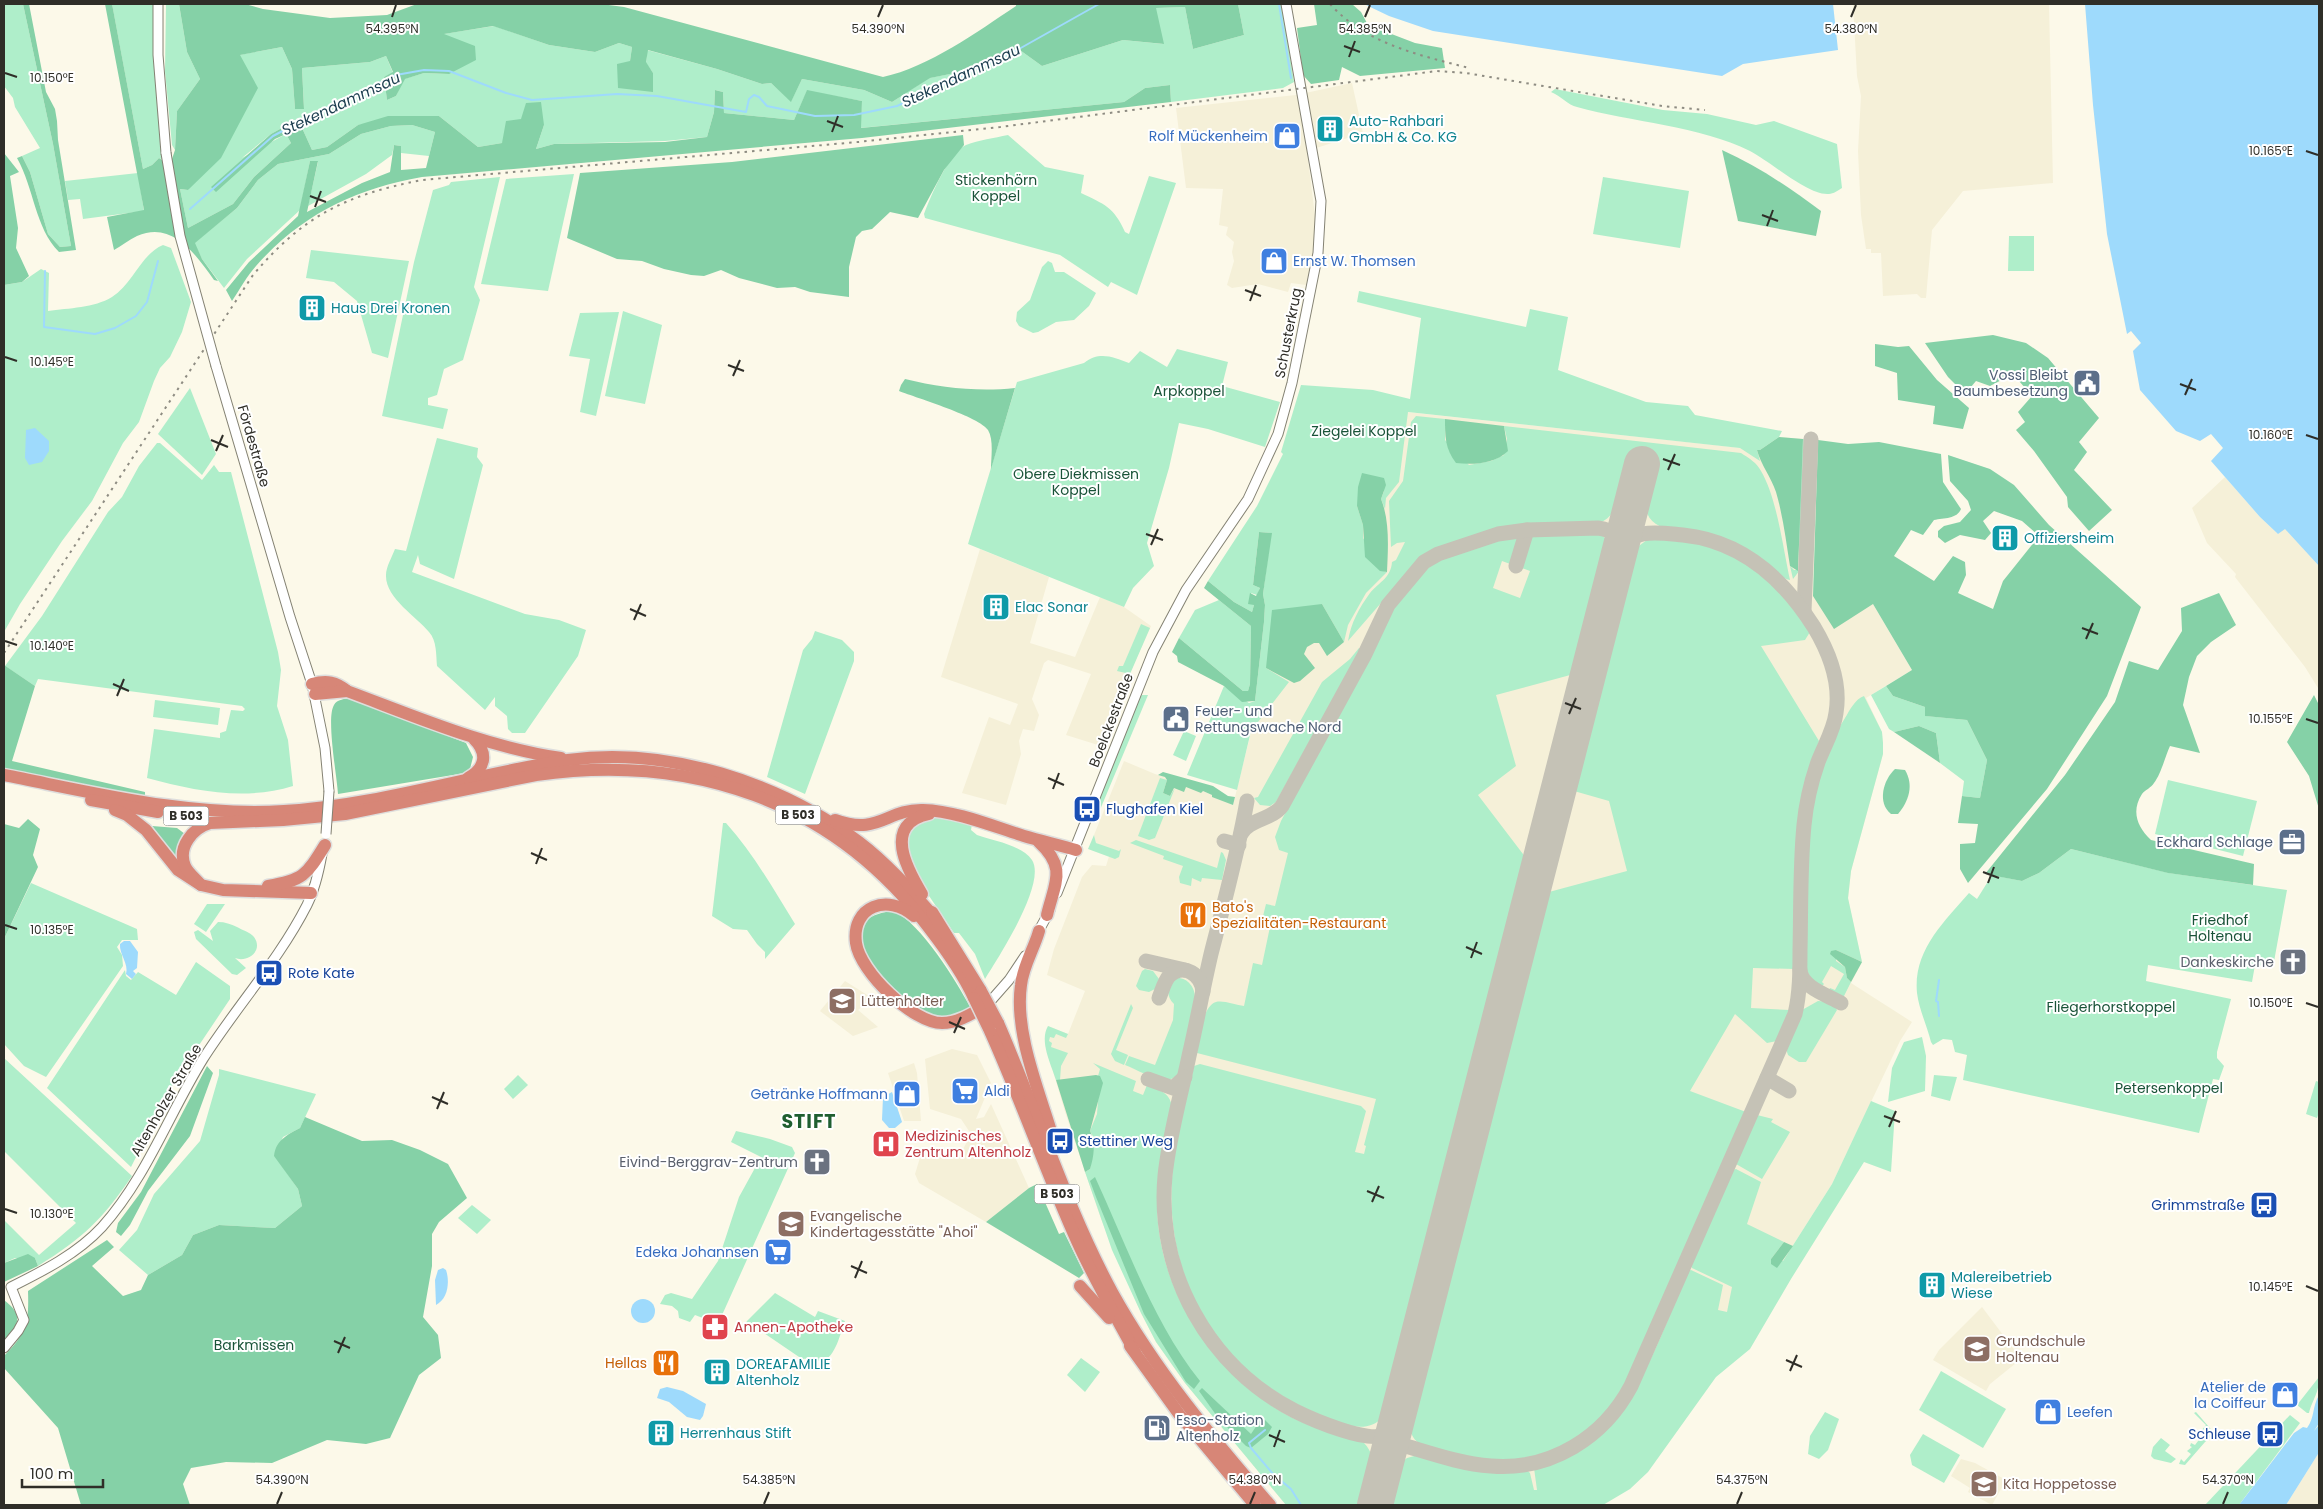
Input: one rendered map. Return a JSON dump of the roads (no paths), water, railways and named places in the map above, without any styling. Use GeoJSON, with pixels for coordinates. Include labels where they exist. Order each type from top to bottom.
{"type":"FeatureCollection","features":[{"type":"Feature","properties":{"kind":"highway"},"geometry":{"type":"LineString","coordinates":[[314,689],[330,682],[339,684],[347,691],[474,739],[516,751],[570,760]]}},
{"type":"Feature","properties":{"kind":"highway"},"geometry":{"type":"LineString","coordinates":[[465,779],[479,771],[484,758],[483,750],[474,739]]}},
{"type":"Feature","properties":{"kind":"highway","name":"B 503"},"geometry":{"type":"LineString","coordinates":[[4,775],[171,806],[249,811],[284,811],[343,805],[465,779],[570,760],[621,764],[717,783],[752,794],[799,815],[821,828],[873,866],[933,924]]}},
{"type":"Feature","properties":{"kind":"highway","name":"B 503"},"geometry":{"type":"LineString","coordinates":[[4,779],[92,800],[182,816],[283,820],[364,812],[536,775],[659,761],[725,775],[763,788],[817,815],[881,860],[933,924],[952,957],[978,994],[1108,1283],[1144,1346],[1202,1425],[1270,1505]]}},
{"type":"Feature","properties":{"kind":"highway"},"geometry":{"type":"LineString","coordinates":[[92,800],[127,815],[146,830],[178,870],[201,885],[216,889],[312,893]]}},
{"type":"Feature","properties":{"kind":"highway","name":"B 503"},"geometry":{"type":"LineString","coordinates":[[817,815],[855,827],[870,826],[918,810],[942,813]]}},
{"type":"Feature","properties":{"kind":"highway"},"geometry":{"type":"LineString","coordinates":[[933,924],[909,871],[901,846],[903,835],[912,822],[923,815],[942,813],[1076,850]]}},
{"type":"Feature","properties":{"kind":"highway"},"geometry":{"type":"LineString","coordinates":[[201,885],[185,867],[183,857],[185,845],[199,827],[210,823],[283,820]]}},
{"type":"Feature","properties":{"kind":"highway"},"geometry":{"type":"LineString","coordinates":[[240,890],[293,881],[305,874],[326,839]]}},
{"type":"Feature","properties":{"kind":"highway"},"geometry":{"type":"LineString","coordinates":[[1037,840],[1052,854],[1057,869],[1047,915]]}},
{"type":"Feature","properties":{"kind":"highway"},"geometry":{"type":"LineString","coordinates":[[293,881],[312,893]]}},
{"type":"Feature","properties":{"kind":"highway","name":"B 503"},"geometry":{"type":"LineString","coordinates":[[933,924],[898,905],[882,904],[869,910],[860,920],[856,935],[857,947],[864,961],[878,980],[901,1004],[918,1017],[932,1022],[948,1023],[962,1019],[987,1005]]}},
{"type":"Feature","properties":{"kind":"highway"},"geometry":{"type":"LineString","coordinates":[[1039,931],[1022,979],[1020,1009],[1027,1049],[1055,1142],[1073,1192],[1076,1214]]}},
{"type":"Feature","properties":{"kind":"highway","name":"B 503"},"geometry":{"type":"LineString","coordinates":[[994,1027],[1013,1081],[1077,1241],[1104,1296],[1135,1352],[1179,1414],[1255,1505]]}},
{"type":"Feature","properties":{"kind":"highway"},"geometry":{"type":"LineString","coordinates":[[1080,1286],[1097,1302],[1135,1352]]}},
{"type":"Feature","properties":{"kind":"street","name":"Fördestraße"},"geometry":{"type":"LineString","coordinates":[[158,4],[158,55],[166,152],[180,236],[290,617],[314,689],[326,748],[329,791],[326,839],[312,893]]}},
{"type":"Feature","properties":{"kind":"street","name":"Schusterkrug"},"geometry":{"type":"LineString","coordinates":[[1272,450],[1292,383],[1319,245],[1321,201],[1286,4]]}},
{"type":"Feature","properties":{"kind":"street","name":"Boelckestraße"},"geometry":{"type":"LineString","coordinates":[[987,1005],[1018,968],[1047,915],[1076,850],[1153,652],[1186,590],[1248,499],[1272,450]]}},
{"type":"Feature","properties":{"kind":"street","name":"Altenholzer Straße"},"geometry":{"type":"LineString","coordinates":[[4,1348],[18,1331],[24,1320],[11,1287],[83,1244],[108,1219],[132,1188],[203,1060],[286,940],[312,893]]}},
{"type":"Feature","properties":{"kind":"water"},"geometry":{"type":"Polygon","coordinates":[[[1364,4],[1833,4],[1838,50],[1743,64],[1722,76],[1433,31],[1389,16],[1364,4]]]}},
{"type":"Feature","properties":{"kind":"water"},"geometry":{"type":"Polygon","coordinates":[[[2085,4],[2319,4],[2319,566],[2285,529],[2278,534],[2260,517],[2211,461],[2223,448],[2211,434],[2200,441],[2176,431],[2140,390],[2133,351],[2141,343],[2131,331],[2127,334],[2107,234],[2093,105],[2085,4]]]}},
{"type":"Feature","properties":{"kind":"water"},"geometry":{"type":"Polygon","coordinates":[[[35,428],[49,441],[49,451],[42,462],[29,465],[25,458],[26,430],[35,428]]]}},
{"type":"Feature","properties":{"kind":"water"},"geometry":{"type":"Polygon","coordinates":[[[124,941],[130,941],[138,952],[137,968],[133,971],[136,974],[132,979],[126,974],[127,970],[120,948],[120,944],[124,941]]]}},
{"type":"Feature","properties":{"kind":"water"},"geometry":{"type":"Polygon","coordinates":[[[892,1092],[902,1122],[895,1128],[889,1128],[882,1120],[883,1097],[892,1092]]]}},
{"type":"Feature","properties":{"kind":"water"},"geometry":{"type":"Polygon","coordinates":[[[443,1268],[446,1270],[448,1285],[443,1299],[436,1305],[435,1280],[438,1270],[443,1268]]]}},
{"type":"Feature","properties":{"kind":"water"},"geometry":{"type":"Polygon","coordinates":[[[643,1299],[651,1303],[655,1311],[651,1319],[643,1323],[635,1319],[631,1311],[635,1303],[643,1299]]]}},
{"type":"Feature","properties":{"kind":"water"},"geometry":{"type":"Polygon","coordinates":[[[667,1387],[683,1391],[706,1404],[700,1420],[687,1417],[669,1402],[657,1398],[660,1389],[667,1387]]]}},
{"type":"Feature","properties":{"kind":"water"},"geometry":{"type":"Polygon","coordinates":[[[2319,1395],[2319,1423],[2314,1431],[2319,1425],[2318,1454],[2286,1505],[2239,1505],[2294,1433],[2303,1427],[2307,1428],[2319,1395]]]}},
{"type":"Feature","properties":{"kind":"waterway","name":"Stekendammsau"},"geometry":{"type":"LineString","coordinates":[[190,209],[273,136],[330,106],[396,75],[424,70],[449,71],[506,93],[532,100],[617,94],[657,96],[746,112],[749,99],[754,95],[759,97],[767,106],[815,116],[854,115],[897,106],[1019,49],[1099,4]]}},
{"type":"Feature","properties":{"kind":"waterway"},"geometry":{"type":"LineString","coordinates":[[1279,4],[1291,78]]}},
{"type":"Feature","properties":{"kind":"waterway","name":"Stekendammsau"},"geometry":{"type":"LineString","coordinates":[[45,271],[44,327],[95,334],[115,328],[136,316],[147,302],[158,261]]}},
{"type":"Feature","properties":{"kind":"waterway"},"geometry":{"type":"LineString","coordinates":[[1939,980],[1936,1001],[1938,1002],[1939,1016]]}},
{"type":"Feature","properties":{"kind":"waterway"},"geometry":{"type":"LineString","coordinates":[[1265,1430],[1249,1443],[1251,1448],[1273,1474],[1291,1489],[1301,1505]]}},
{"type":"Feature","properties":{"kind":"railway"},"geometry":{"type":"LineString","coordinates":[[1330,4],[1344,18],[1360,29],[1394,46],[1469,68]]}},
{"type":"Feature","properties":{"kind":"railway"},"geometry":{"type":"LineString","coordinates":[[4,653],[253,275],[290,237],[309,223],[328,211],[371,193],[422,180],[858,142],[1000,127],[1437,71],[1466,73],[1662,106],[1705,110]]}},
{"type":"Feature","properties":{"kind":"place","name":"Auto-Rahbari GmbH & Co. KG"},"geometry":{"type":"Point","coordinates":[1330,129]}},
{"type":"Feature","properties":{"kind":"place","name":"Rolf Mückenheim"},"geometry":{"type":"Point","coordinates":[1287,136]}},
{"type":"Feature","properties":{"kind":"place","name":"Ernst W. Thomsen"},"geometry":{"type":"Point","coordinates":[1274,261]}},
{"type":"Feature","properties":{"kind":"place","name":"Haus Drei Kronen"},"geometry":{"type":"Point","coordinates":[312,308]}},
{"type":"Feature","properties":{"kind":"place","name":"Vossi Bleibt Baumbesetzung"},"geometry":{"type":"Point","coordinates":[2087,383]}},
{"type":"Feature","properties":{"kind":"place","name":"Offiziersheim"},"geometry":{"type":"Point","coordinates":[2005,538]}},
{"type":"Feature","properties":{"kind":"place","name":"Elac Sonar"},"geometry":{"type":"Point","coordinates":[996,607]}},
{"type":"Feature","properties":{"kind":"place","name":"Feuer- und Rettungswache Nord"},"geometry":{"type":"Point","coordinates":[1176,719]}},
{"type":"Feature","properties":{"kind":"place","name":"Flughafen Kiel"},"geometry":{"type":"Point","coordinates":[1087,809]}},
{"type":"Feature","properties":{"kind":"place","name":"Eckhard Schlage"},"geometry":{"type":"Point","coordinates":[2292,842]}},
{"type":"Feature","properties":{"kind":"place","name":"Bato's Spezialitäten-Restaurant"},"geometry":{"type":"Point","coordinates":[1193,915]}},
{"type":"Feature","properties":{"kind":"place","name":"Dankeskirche"},"geometry":{"type":"Point","coordinates":[2293,962]}},
{"type":"Feature","properties":{"kind":"place","name":"Rote Kate"},"geometry":{"type":"Point","coordinates":[269,973]}},
{"type":"Feature","properties":{"kind":"place","name":"Lüttenholter"},"geometry":{"type":"Point","coordinates":[842,1001]}},
{"type":"Feature","properties":{"kind":"place","name":"Aldi"},"geometry":{"type":"Point","coordinates":[965,1091]}},
{"type":"Feature","properties":{"kind":"place","name":"Getränke Hoffmann"},"geometry":{"type":"Point","coordinates":[907,1094]}},
{"type":"Feature","properties":{"kind":"place","name":"Stettiner Weg"},"geometry":{"type":"Point","coordinates":[1060,1141]}},
{"type":"Feature","properties":{"kind":"place","name":"Medizinisches Zentrum Altenholz"},"geometry":{"type":"Point","coordinates":[886,1144]}},
{"type":"Feature","properties":{"kind":"place","name":"Eivind-Berggrav-Zentrum"},"geometry":{"type":"Point","coordinates":[817,1162]}},
{"type":"Feature","properties":{"kind":"place","name":"Grimmstraße"},"geometry":{"type":"Point","coordinates":[2264,1205]}},
{"type":"Feature","properties":{"kind":"place","name":"Evangelische Kindertagesstätte \"Ahoi\""},"geometry":{"type":"Point","coordinates":[791,1224]}},
{"type":"Feature","properties":{"kind":"place","name":"Edeka Johannsen"},"geometry":{"type":"Point","coordinates":[778,1252]}},
{"type":"Feature","properties":{"kind":"place","name":"Malereibetrieb Wiese"},"geometry":{"type":"Point","coordinates":[1932,1285]}},
{"type":"Feature","properties":{"kind":"place","name":"Annen-Apotheke"},"geometry":{"type":"Point","coordinates":[715,1327]}},
{"type":"Feature","properties":{"kind":"place","name":"Grundschule Holtenau"},"geometry":{"type":"Point","coordinates":[1977,1349]}},
{"type":"Feature","properties":{"kind":"place","name":"Hellas"},"geometry":{"type":"Point","coordinates":[666,1363]}},
{"type":"Feature","properties":{"kind":"place","name":"DOREAFAMILIE Altenholz"},"geometry":{"type":"Point","coordinates":[717,1372]}},
{"type":"Feature","properties":{"kind":"place","name":"Atelier de la Coiffeur"},"geometry":{"type":"Point","coordinates":[2285,1395]}},
{"type":"Feature","properties":{"kind":"place","name":"Leefen"},"geometry":{"type":"Point","coordinates":[2048,1412]}},
{"type":"Feature","properties":{"kind":"place","name":"Esso-Station Altenholz"},"geometry":{"type":"Point","coordinates":[1157,1428]}},
{"type":"Feature","properties":{"kind":"place","name":"Herrenhaus Stift"},"geometry":{"type":"Point","coordinates":[661,1433]}},
{"type":"Feature","properties":{"kind":"place","name":"Schleuse"},"geometry":{"type":"Point","coordinates":[2270,1434]}},
{"type":"Feature","properties":{"kind":"place","name":"Kita Hoppetosse"},"geometry":{"type":"Point","coordinates":[1984,1484]}},
{"type":"Feature","properties":{"kind":"district","name":"STIFT"},"geometry":{"type":"Point","coordinates":[809,1121]}},
{"type":"Feature","properties":{"kind":"park label","name":"Stickenhörn Koppel"},"geometry":{"type":"Point","coordinates":[996,188]}},
{"type":"Feature","properties":{"kind":"park label","name":"Arpkoppel"},"geometry":{"type":"Point","coordinates":[1189,391]}},
{"type":"Feature","properties":{"kind":"park label","name":"Ziegelei Koppel"},"geometry":{"type":"Point","coordinates":[1364,431]}},
{"type":"Feature","properties":{"kind":"park label","name":"Obere Diekmissen Koppel"},"geometry":{"type":"Point","coordinates":[1076,482]}},
{"type":"Feature","properties":{"kind":"park label","name":"Friedhof Holtenau"},"geometry":{"type":"Point","coordinates":[2220,928]}},
{"type":"Feature","properties":{"kind":"park label","name":"Fliegerhorstkoppel"},"geometry":{"type":"Point","coordinates":[2111,1007]}},
{"type":"Feature","properties":{"kind":"park label","name":"Petersenkoppel"},"geometry":{"type":"Point","coordinates":[2169,1088]}},
{"type":"Feature","properties":{"kind":"park label","name":"Barkmissen"},"geometry":{"type":"Point","coordinates":[254,1345]}}]}
